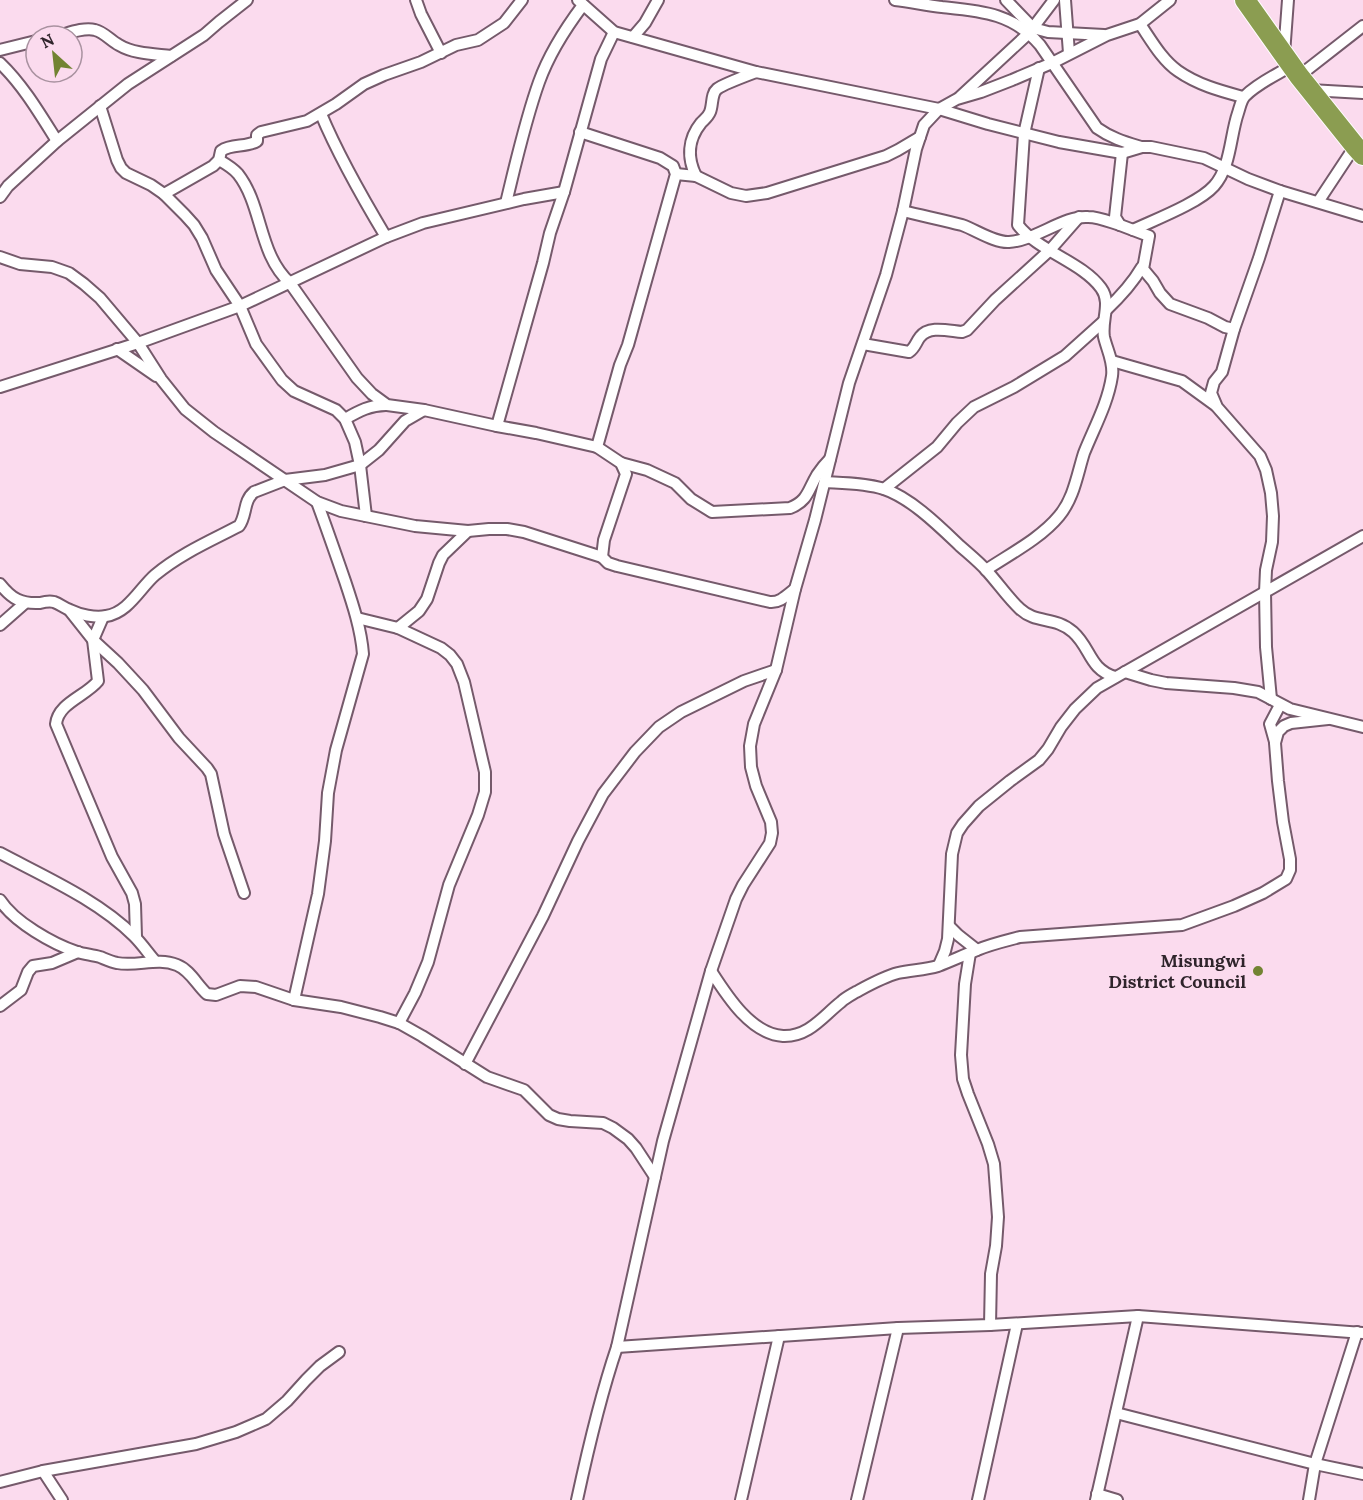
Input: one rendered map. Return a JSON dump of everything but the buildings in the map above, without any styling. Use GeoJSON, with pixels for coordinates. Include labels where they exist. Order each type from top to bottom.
{"type":"FeatureCollection","features":[{"type":"Feature","properties":{"kind":"highway"},"geometry":{"type":"LineString","coordinates":[[1245,0],[1296,72],[1359,150]]}},
{"type":"Feature","properties":{"kind":"street"},"geometry":{"type":"LineString","coordinates":[[0,197],[4,188],[100,106],[128,84],[204,35],[247,0]]}},
{"type":"Feature","properties":{"kind":"street"},"geometry":{"type":"LineString","coordinates":[[416,0],[441,53]]}},
{"type":"Feature","properties":{"kind":"street"},"geometry":{"type":"LineString","coordinates":[[164,194],[219,160],[221,151],[226,147],[250,145],[257,141],[257,135],[261,132],[307,121],[336,105],[364,84],[421,62],[456,45],[478,40],[504,23],[522,0]]}},
{"type":"Feature","properties":{"kind":"street"},"geometry":{"type":"LineString","coordinates":[[633,37],[645,23],[658,0]]}},
{"type":"Feature","properties":{"kind":"street"},"geometry":{"type":"LineString","coordinates":[[895,0],[989,13],[1031,31],[1107,35]]}},
{"type":"Feature","properties":{"kind":"street"},"geometry":{"type":"LineString","coordinates":[[1006,0],[1031,31],[1097,128],[1116,139],[1142,147],[1204,158],[1280,191],[1363,216]]}},
{"type":"Feature","properties":{"kind":"street"},"geometry":{"type":"LineString","coordinates":[[957,99],[1031,31],[1054,0]]}},
{"type":"Feature","properties":{"kind":"street"},"geometry":{"type":"LineString","coordinates":[[1065,0],[1069,53]]}},
{"type":"Feature","properties":{"kind":"street"},"geometry":{"type":"LineString","coordinates":[[577,1500],[610,1366],[617,1347],[663,1142],[711,971],[736,899],[770,843],[771,822],[751,767],[750,746],[754,724],[776,670],[849,383],[883,283],[924,125],[939,109],[957,99],[981,92],[1052,63],[1107,35],[1140,24],[1170,0]]}},
{"type":"Feature","properties":{"kind":"street"},"geometry":{"type":"LineString","coordinates":[[1288,0],[1296,72]]}},
{"type":"Feature","properties":{"kind":"street"},"geometry":{"type":"LineString","coordinates":[[506,203],[521,139],[539,80],[580,2],[614,32],[756,72],[939,109],[1059,142],[1122,153],[1142,147]]}},
{"type":"Feature","properties":{"kind":"street"},"geometry":{"type":"LineString","coordinates":[[1140,24],[1157,50],[1176,70],[1196,82],[1243,97]]}},
{"type":"Feature","properties":{"kind":"street"},"geometry":{"type":"LineString","coordinates":[[1133,230],[1197,199],[1215,185],[1225,168],[1234,125],[1243,97],[1265,81],[1296,72],[1363,26]]}},
{"type":"Feature","properties":{"kind":"street"},"geometry":{"type":"LineString","coordinates":[[84,30],[94,30],[130,50],[171,56]]}},
{"type":"Feature","properties":{"kind":"street"},"geometry":{"type":"LineString","coordinates":[[497,426],[550,232],[564,192],[601,59],[614,32]]}},
{"type":"Feature","properties":{"kind":"street"},"geometry":{"type":"LineString","coordinates":[[0,51],[24,44]]}},
{"type":"Feature","properties":{"kind":"street"},"geometry":{"type":"LineString","coordinates":[[0,63],[22,89],[57,141]]}},
{"type":"Feature","properties":{"kind":"street"},"geometry":{"type":"LineString","coordinates":[[987,570],[1047,529],[1070,500],[1112,376],[1112,361],[1104,336],[1104,294],[1088,275],[1030,237],[1018,225],[1024,134],[1039,68]]}},
{"type":"Feature","properties":{"kind":"street"},"geometry":{"type":"LineString","coordinates":[[696,176],[690,159],[691,142],[701,123],[708,116],[714,93],[719,87],[756,72]]}},
{"type":"Feature","properties":{"kind":"street"},"geometry":{"type":"LineString","coordinates":[[1296,72],[1363,93]]}},
{"type":"Feature","properties":{"kind":"street"},"geometry":{"type":"LineString","coordinates":[[100,106],[121,168],[164,194],[194,225],[216,270],[240,306],[256,344],[282,380],[294,391],[336,410],[345,418],[355,442],[360,465],[366,516]]}},
{"type":"Feature","properties":{"kind":"street"},"geometry":{"type":"LineString","coordinates":[[321,114],[346,169],[386,237]]}},
{"type":"Feature","properties":{"kind":"street"},"geometry":{"type":"LineString","coordinates":[[580,132],[660,158],[673,166],[676,174],[597,447]]}},
{"type":"Feature","properties":{"kind":"street"},"geometry":{"type":"LineString","coordinates":[[676,174],[696,176],[731,193],[746,196],[767,193],[886,156],[920,137]]}},
{"type":"Feature","properties":{"kind":"street"},"geometry":{"type":"LineString","coordinates":[[1318,202],[1359,150]]}},
{"type":"Feature","properties":{"kind":"street"},"geometry":{"type":"LineString","coordinates":[[1120,225],[1114,217],[1122,153]]}},
{"type":"Feature","properties":{"kind":"street"},"geometry":{"type":"LineString","coordinates":[[219,160],[237,173],[245,185],[269,255],[282,276],[290,283],[357,378],[372,394],[387,405]]}},
{"type":"Feature","properties":{"kind":"street"},"geometry":{"type":"LineString","coordinates":[[1217,406],[1211,393],[1214,382],[1222,372],[1280,191]]}},
{"type":"Feature","properties":{"kind":"street"},"geometry":{"type":"LineString","coordinates":[[0,387],[138,343],[240,306],[386,237],[423,223],[546,194],[564,192]]}},
{"type":"Feature","properties":{"kind":"street"},"geometry":{"type":"LineString","coordinates":[[903,211],[963,226],[1006,242],[1015,242],[1030,237],[1079,217],[1089,217],[1120,225],[1148,235],[1150,238]]}},
{"type":"Feature","properties":{"kind":"street"},"geometry":{"type":"LineString","coordinates":[[884,489],[937,447],[974,407],[1014,387],[1065,356],[1105,316],[1134,281],[1142,267],[1150,238],[1166,215]]}},
{"type":"Feature","properties":{"kind":"street"},"geometry":{"type":"LineString","coordinates":[[863,344],[909,352],[912,351],[918,338],[931,330],[962,332],[967,330],[995,300],[1050,250],[1079,217]]}},
{"type":"Feature","properties":{"kind":"street"},"geometry":{"type":"LineString","coordinates":[[0,257],[20,264],[52,267],[69,273],[100,298],[138,343],[161,379],[185,409],[214,432],[317,502],[341,511],[415,526],[468,531],[507,529],[524,532],[602,557],[608,563],[617,566],[770,603],[782,600],[795,589]]}},
{"type":"Feature","properties":{"kind":"street"},"geometry":{"type":"LineString","coordinates":[[1142,267],[1170,304],[1234,329]]}},
{"type":"Feature","properties":{"kind":"street"},"geometry":{"type":"LineString","coordinates":[[117,349],[161,379]]}},
{"type":"Feature","properties":{"kind":"street"},"geometry":{"type":"LineString","coordinates":[[711,971],[737,1007],[759,1028],[767,1033],[784,1036],[800,1033],[813,1027],[842,1001],[900,972],[939,965],[997,943],[1020,937],[1182,925],[1253,897],[1286,879],[1290,870],[1290,859],[1283,822],[1275,743],[1270,724],[1276,702],[1266,647],[1266,570],[1272,542],[1273,516],[1266,470],[1260,456],[1217,406],[1194,389],[1182,381],[1112,361]]}},
{"type":"Feature","properties":{"kind":"street"},"geometry":{"type":"LineString","coordinates":[[1194,389],[1214,382]]}},
{"type":"Feature","properties":{"kind":"street"},"geometry":{"type":"LineString","coordinates":[[345,418],[366,407],[387,405],[424,410],[597,447],[621,463],[675,483],[691,499],[712,512],[778,509],[799,505],[808,495],[821,469],[831,459]]}},
{"type":"Feature","properties":{"kind":"street"},"geometry":{"type":"LineString","coordinates":[[0,584],[15,598],[25,603],[51,602],[90,616],[112,615],[120,611],[153,577],[176,560],[239,526],[250,495],[285,480],[324,475],[360,465],[379,450],[405,421],[424,410]]}},
{"type":"Feature","properties":{"kind":"street"},"geometry":{"type":"LineString","coordinates":[[602,557],[604,540],[626,474],[621,463]]}},
{"type":"Feature","properties":{"kind":"street"},"geometry":{"type":"LineString","coordinates":[[825,482],[884,489],[909,502],[934,521],[987,570],[1021,610],[1031,617],[1053,620],[1075,634],[1100,670],[1166,683],[1258,692],[1306,714],[1363,727]]}},
{"type":"Feature","properties":{"kind":"street"},"geometry":{"type":"LineString","coordinates":[[294,1000],[318,894],[328,793],[336,750],[363,654],[357,618],[317,502]]}},
{"type":"Feature","properties":{"kind":"street"},"geometry":{"type":"LineString","coordinates":[[398,627],[419,611],[427,599],[443,555],[468,531]]}},
{"type":"Feature","properties":{"kind":"street"},"geometry":{"type":"LineString","coordinates":[[939,965],[945,951],[949,926],[952,854],[957,833],[979,806],[1039,760],[1075,709],[1097,688],[1363,536]]}},
{"type":"Feature","properties":{"kind":"street"},"geometry":{"type":"LineString","coordinates":[[0,625],[25,603]]}},
{"type":"Feature","properties":{"kind":"street"},"geometry":{"type":"LineString","coordinates":[[70,610],[93,640],[143,690],[211,774],[224,834],[244,893]]}},
{"type":"Feature","properties":{"kind":"street"},"geometry":{"type":"LineString","coordinates":[[103,617],[93,640],[98,681],[60,712],[56,724],[112,857],[132,892],[135,904],[136,938]]}},
{"type":"Feature","properties":{"kind":"street"},"geometry":{"type":"LineString","coordinates":[[357,618],[398,627],[441,648],[450,655],[457,664],[464,682],[485,772],[485,792],[449,885],[428,962],[399,1023]]}},
{"type":"Feature","properties":{"kind":"street"},"geometry":{"type":"LineString","coordinates":[[465,1064],[543,916],[603,794],[635,752],[659,727],[681,712],[744,681],[776,670]]}},
{"type":"Feature","properties":{"kind":"street"},"geometry":{"type":"LineString","coordinates":[[1275,743],[1278,732],[1284,726],[1291,723],[1328,719]]}},
{"type":"Feature","properties":{"kind":"street"},"geometry":{"type":"LineString","coordinates":[[0,854],[52,880],[104,911],[136,938],[155,961]]}},
{"type":"Feature","properties":{"kind":"street"},"geometry":{"type":"LineString","coordinates":[[0,900],[27,926],[62,946],[117,963],[155,961],[179,965],[204,991],[211,995],[240,986],[248,986],[294,1000],[341,1007],[399,1023],[486,1077],[524,1090],[549,1114],[558,1119],[603,1123],[613,1128],[636,1148],[655,1177]]}},
{"type":"Feature","properties":{"kind":"street"},"geometry":{"type":"LineString","coordinates":[[949,926],[974,951]]}},
{"type":"Feature","properties":{"kind":"street"},"geometry":{"type":"LineString","coordinates":[[974,951],[965,984],[961,1055],[963,1079],[994,1164],[998,1217],[991,1274],[990,1325]]}},
{"type":"Feature","properties":{"kind":"street"},"geometry":{"type":"LineString","coordinates":[[0,1006],[21,990],[33,966],[52,963],[78,952]]}},
{"type":"Feature","properties":{"kind":"street"},"geometry":{"type":"LineString","coordinates":[[617,1347],[898,1328],[1017,1324],[1138,1316],[1360,1333],[1315,1464],[1309,1500]]}},
{"type":"Feature","properties":{"kind":"street"},"geometry":{"type":"LineString","coordinates":[[1117,1500],[1097,1497],[1138,1316]]}},
{"type":"Feature","properties":{"kind":"street"},"geometry":{"type":"LineString","coordinates":[[978,1500],[1017,1324]]}},
{"type":"Feature","properties":{"kind":"street"},"geometry":{"type":"LineString","coordinates":[[857,1500],[898,1328]]}},
{"type":"Feature","properties":{"kind":"street"},"geometry":{"type":"LineString","coordinates":[[741,1500],[779,1336]]}},
{"type":"Feature","properties":{"kind":"street"},"geometry":{"type":"LineString","coordinates":[[0,1482],[43,1471],[196,1444],[236,1432],[266,1419],[287,1401],[320,1366],[339,1352]]}},
{"type":"Feature","properties":{"kind":"street"},"geometry":{"type":"LineString","coordinates":[[1116,1413],[1315,1464],[1363,1474]]}},
{"type":"Feature","properties":{"kind":"street"},"geometry":{"type":"LineString","coordinates":[[43,1471],[62,1500]]}},
{"type":"Feature","properties":{"kind":"place","name":"Misungwi District Council"},"geometry":{"type":"Point","coordinates":[1258,971]}}]}
